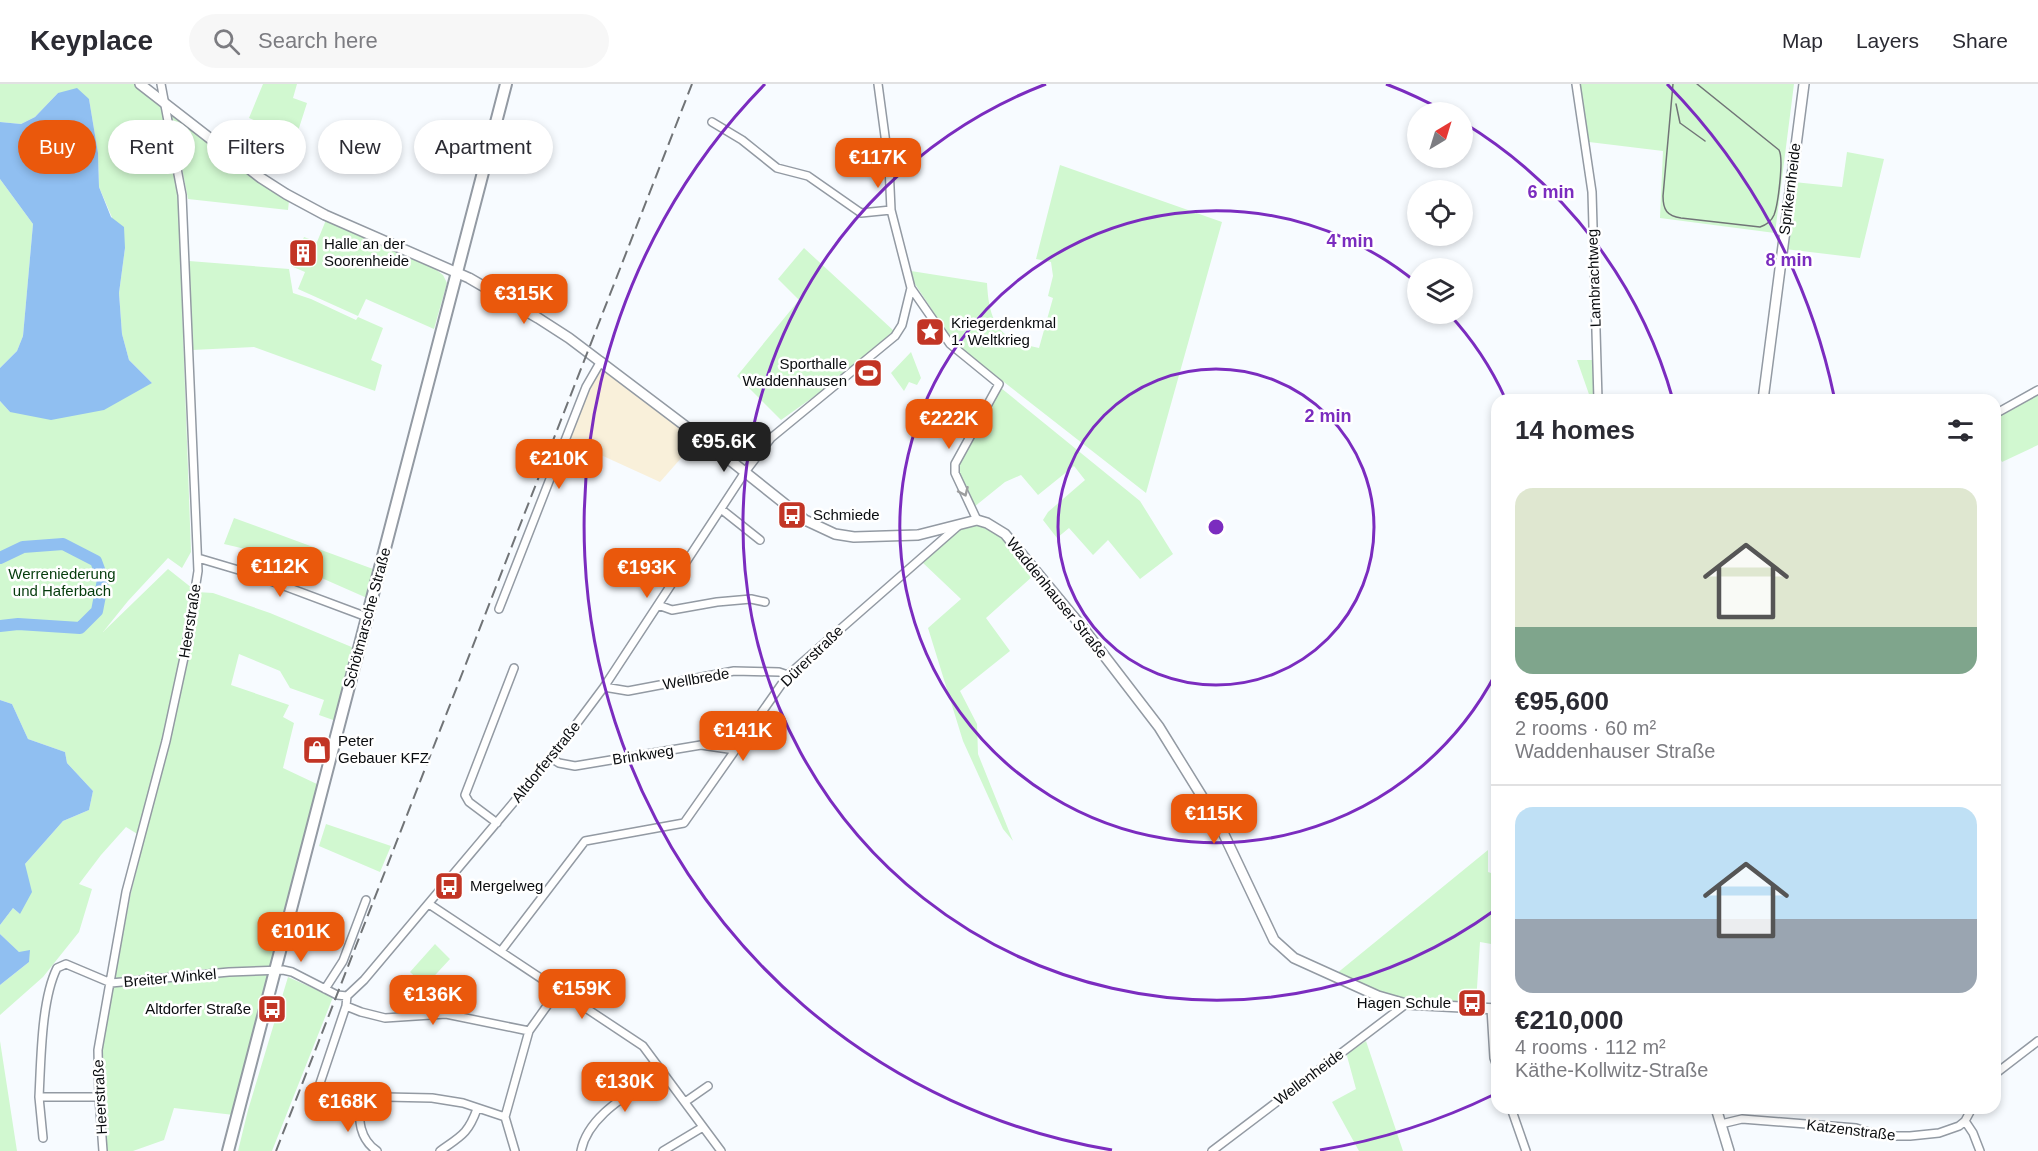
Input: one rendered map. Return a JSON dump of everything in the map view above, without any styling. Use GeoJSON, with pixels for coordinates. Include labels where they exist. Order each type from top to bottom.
{"type":"FeatureCollection","features":[{"type":"Feature","properties":{"kind":"main road"},"geometry":{"type":"LineString","coordinates":[[140,84],[261,178],[286,194],[325,215],[457,272],[538,318],[601,361],[805,520],[834,534],[854,537],[918,535],[977,520]]}},
{"type":"Feature","properties":{"kind":"main road","name":"Schötmarsche Straße"},"geometry":{"type":"LineString","coordinates":[[228,1151],[506,84]]}},
{"type":"Feature","properties":{"kind":"main road","name":"Sprikernheide"},"geometry":{"type":"LineString","coordinates":[[1764,394],[1804,84]]}},
{"type":"Feature","properties":{"kind":"main road","name":"Waddenhauser Straße"},"geometry":{"type":"LineString","coordinates":[[977,520],[1005,534],[1083,628],[1159,727],[1219,824],[1274,940],[1294,958],[1378,996],[1406,1004],[1491,1009]]}},
{"type":"Feature","properties":{"kind":"main road"},"geometry":{"type":"LineString","coordinates":[[1718,1114],[1729,1151]]}},
{"type":"Feature","properties":{"kind":"street","name":"Heerstraße"},"geometry":{"type":"LineString","coordinates":[[104,1151],[98,1050],[126,892],[166,741],[185,653],[198,570],[182,195],[161,84]]}},
{"type":"Feature","properties":{"kind":"street","name":"Altdorferstraße"},"geometry":{"type":"LineString","coordinates":[[347,996],[364,980],[551,758],[604,687],[745,472],[771,438],[895,336],[902,325],[910,288],[891,210],[889,165],[878,84]]}},
{"type":"Feature","properties":{"kind":"street","name":"Lambrachtweg"},"geometry":{"type":"LineString","coordinates":[[1576,84],[1592,192],[1598,394]]}},
{"type":"Feature","properties":{"kind":"street"},"geometry":{"type":"LineString","coordinates":[[712,122],[742,140],[777,168],[808,176],[861,213],[891,210]]}},
{"type":"Feature","properties":{"kind":"street"},"geometry":{"type":"LineString","coordinates":[[910,288],[950,344],[999,384],[955,464],[955,473],[977,520]]}},
{"type":"Feature","properties":{"kind":"street"},"geometry":{"type":"LineString","coordinates":[[499,609],[586,387],[601,361]]}},
{"type":"Feature","properties":{"kind":"street"},"geometry":{"type":"LineString","coordinates":[[2001,411],[2038,390]]}},
{"type":"Feature","properties":{"kind":"street"},"geometry":{"type":"LineString","coordinates":[[721,509],[760,540]]}},
{"type":"Feature","properties":{"kind":"street","name":"Dürerstraße"},"geometry":{"type":"LineString","coordinates":[[501,951],[585,841],[684,823],[788,675],[960,524]]}},
{"type":"Feature","properties":{"kind":"street"},"geometry":{"type":"LineString","coordinates":[[198,558],[252,574],[368,617]]}},
{"type":"Feature","properties":{"kind":"street"},"geometry":{"type":"LineString","coordinates":[[658,605],[672,610],[751,599],[765,603]]}},
{"type":"Feature","properties":{"kind":"street"},"geometry":{"type":"LineString","coordinates":[[496,823],[469,802],[465,795],[514,668]]}},
{"type":"Feature","properties":{"kind":"street","name":"Wellbrede"},"geometry":{"type":"LineString","coordinates":[[604,687],[628,691],[734,671],[778,672],[788,675]]}},
{"type":"Feature","properties":{"kind":"street","name":"Brinkweg"},"geometry":{"type":"LineString","coordinates":[[551,758],[559,763],[574,766],[701,745],[735,750]]}},
{"type":"Feature","properties":{"kind":"street"},"geometry":{"type":"LineString","coordinates":[[325,989],[343,961],[366,900]]}},
{"type":"Feature","properties":{"kind":"street"},"geometry":{"type":"LineString","coordinates":[[429,904],[644,1046],[721,1151]]}},
{"type":"Feature","properties":{"kind":"street","name":"Breiter Winkel"},"geometry":{"type":"LineString","coordinates":[[43,1138],[39,1097],[43,1034],[52,978],[57,968],[66,964],[111,983],[229,972],[275,971]]}},
{"type":"Feature","properties":{"kind":"street"},"geometry":{"type":"LineString","coordinates":[[275,971],[292,972],[341,996],[347,996],[346,1006],[315,1098]]}},
{"type":"Feature","properties":{"kind":"street"},"geometry":{"type":"LineString","coordinates":[[515,1151],[505,1117],[529,1031],[559,989]]}},
{"type":"Feature","properties":{"kind":"street","name":"Wellenheide"},"geometry":{"type":"LineString","coordinates":[[1212,1151],[1406,1004]]}},
{"type":"Feature","properties":{"kind":"street"},"geometry":{"type":"LineString","coordinates":[[346,1006],[370,1016],[385,1018],[446,1014],[529,1031]]}},
{"type":"Feature","properties":{"kind":"street"},"geometry":{"type":"LineString","coordinates":[[2001,1069],[2038,1041]]}},
{"type":"Feature","properties":{"kind":"street"},"geometry":{"type":"LineString","coordinates":[[581,1151],[584,1139],[599,1116],[662,1071]]}},
{"type":"Feature","properties":{"kind":"street"},"geometry":{"type":"LineString","coordinates":[[685,1102],[708,1086]]}},
{"type":"Feature","properties":{"kind":"street"},"geometry":{"type":"LineString","coordinates":[[317,1089],[338,1096],[421,1097],[463,1103],[505,1117]]}},
{"type":"Feature","properties":{"kind":"street"},"geometry":{"type":"LineString","coordinates":[[39,1097],[99,1097]]}},
{"type":"Feature","properties":{"kind":"street"},"geometry":{"type":"LineString","coordinates":[[359,1098],[360,1131],[377,1151]]}},
{"type":"Feature","properties":{"kind":"street"},"geometry":{"type":"LineString","coordinates":[[440,1151],[464,1134],[471,1126],[477,1109]]}},
{"type":"Feature","properties":{"kind":"street"},"geometry":{"type":"LineString","coordinates":[[1513,1114],[1526,1151]]}},
{"type":"Feature","properties":{"kind":"street"},"geometry":{"type":"LineString","coordinates":[[1969,1114],[1965,1121],[1980,1151]]}},
{"type":"Feature","properties":{"kind":"street","name":"Katzenstraße"},"geometry":{"type":"LineString","coordinates":[[1721,1124],[1742,1119],[1856,1128],[1881,1136],[1910,1136],[1939,1133],[1959,1126],[1965,1121]]}},
{"type":"Feature","properties":{"kind":"street"},"geometry":{"type":"LineString","coordinates":[[663,1151],[703,1127]]}},
{"type":"Feature","properties":{"kind":"shaded area"},"geometry":{"type":"Polygon","coordinates":[[[600,364],[697,440],[660,482],[568,440],[600,364]]]}},
{"type":"Feature","properties":{"kind":"green space","name":"Werreniederung und Haferbach"},"geometry":{"type":"Polygon","coordinates":[[[0,84],[134,84],[161,104],[164,120],[108,120],[108,174],[174,174],[178,196],[191,552],[182,568],[168,558],[103,632],[168,569],[197,592],[213,593],[270,613],[354,648],[336,721],[319,715],[324,700],[290,688],[280,671],[239,654],[231,685],[289,705],[283,717],[294,723],[283,768],[319,785],[234,1115],[174,1108],[164,1140],[133,1151],[106,1151],[101,1052],[130,897],[164,758],[139,835],[126,827],[79,884],[92,889],[79,932],[43,977],[0,1015],[0,985],[29,962],[0,934],[0,925],[13,908],[20,914],[25,864],[63,821],[89,810],[93,791],[67,763],[65,752],[28,739],[12,704],[0,700],[0,401],[10,412],[152,383],[129,360],[122,334],[119,293],[125,248],[99,187],[96,120],[92,120],[89,99],[58,93],[35,117],[29,120],[18,120],[18,124],[0,122],[0,84]]]}},
{"type":"Feature","properties":{"kind":"green space"},"geometry":{"type":"Polygon","coordinates":[[[263,84],[297,84],[293,98],[307,103],[302,120],[254,120],[249,118],[263,84]]]}},
{"type":"Feature","properties":{"kind":"green space"},"geometry":{"type":"Polygon","coordinates":[[[1580,84],[1794,84],[1775,233],[1660,218],[1663,151],[1589,142],[1580,84]]]}},
{"type":"Feature","properties":{"kind":"green space"},"geometry":{"type":"Polygon","coordinates":[[[171,112],[181,120],[173,120],[171,112]]]}},
{"type":"Feature","properties":{"kind":"green space"},"geometry":{"type":"Polygon","coordinates":[[[195,131],[207,140],[207,174],[250,174],[289,201],[288,210],[188,199],[183,174],[195,174],[195,131]]]}},
{"type":"Feature","properties":{"kind":"green space"},"geometry":{"type":"Polygon","coordinates":[[[1847,152],[1884,159],[1860,258],[1785,249],[1794,182],[1842,187],[1847,152]]]}},
{"type":"Feature","properties":{"kind":"green space"},"geometry":{"type":"Polygon","coordinates":[[[1060,165],[1222,222],[1146,493],[954,343],[913,281],[911,271],[987,283],[990,309],[999,327],[1014,340],[1039,348],[1053,298],[1048,296],[1053,276],[1051,262],[1036,259],[1060,165]]]}},
{"type":"Feature","properties":{"kind":"green space"},"geometry":{"type":"Polygon","coordinates":[[[0,179],[33,224],[23,336],[17,351],[0,368],[0,179]]]}},
{"type":"Feature","properties":{"kind":"green space"},"geometry":{"type":"Polygon","coordinates":[[[326,220],[430,265],[443,275],[447,283],[434,329],[366,299],[358,316],[298,289],[305,272],[291,266],[304,237],[317,242],[326,220]]]}},
{"type":"Feature","properties":{"kind":"green space"},"geometry":{"type":"Polygon","coordinates":[[[804,248],[894,331],[819,393],[781,420],[737,376],[799,300],[778,279],[804,248]]]}},
{"type":"Feature","properties":{"kind":"green space"},"geometry":{"type":"Polygon","coordinates":[[[189,261],[289,269],[293,293],[356,320],[358,317],[383,328],[371,360],[382,365],[375,391],[254,347],[192,350],[189,261]]]}},
{"type":"Feature","properties":{"kind":"green space"},"geometry":{"type":"Polygon","coordinates":[[[911,352],[921,378],[917,385],[909,382],[904,391],[891,373],[911,352]]]}},
{"type":"Feature","properties":{"kind":"green space"},"geometry":{"type":"Polygon","coordinates":[[[1577,360],[1593,360],[1595,394],[1589,394],[1577,360]]]}},
{"type":"Feature","properties":{"kind":"green space"},"geometry":{"type":"Polygon","coordinates":[[[1001,388],[1140,501],[1173,554],[1140,579],[1108,540],[1093,555],[1069,528],[1057,538],[1043,520],[1048,512],[1085,480],[1074,466],[1038,495],[1021,475],[1005,482],[974,507],[958,473],[958,464],[1001,388]]]}},
{"type":"Feature","properties":{"kind":"green space"},"geometry":{"type":"Polygon","coordinates":[[[2038,393],[2038,445],[2002,462],[2001,414],[2038,393]]]}},
{"type":"Feature","properties":{"kind":"green space"},"geometry":{"type":"Polygon","coordinates":[[[234,518],[373,569],[367,598],[267,554],[224,544],[234,518]]]}},
{"type":"Feature","properties":{"kind":"green space"},"geometry":{"type":"Polygon","coordinates":[[[976,523],[1002,536],[1034,575],[986,618],[1010,651],[960,691],[977,724],[978,754],[1013,841],[1003,829],[963,741],[928,628],[961,599],[922,562],[960,529],[976,523]]]}},
{"type":"Feature","properties":{"kind":"green space"},"geometry":{"type":"Polygon","coordinates":[[[326,824],[391,846],[380,872],[319,846],[326,824]]]}},
{"type":"Feature","properties":{"kind":"green space"},"geometry":{"type":"Polygon","coordinates":[[[1488,850],[1488,872],[1491,873],[1491,944],[1480,942],[1476,1003],[1415,1000],[1378,992],[1336,974],[1488,850]]]}},
{"type":"Feature","properties":{"kind":"green space"},"geometry":{"type":"Polygon","coordinates":[[[435,944],[450,959],[425,986],[410,972],[435,944]]]}},
{"type":"Feature","properties":{"kind":"green space"},"geometry":{"type":"Polygon","coordinates":[[[288,977],[333,997],[272,1151],[238,1151],[248,1110],[288,977]]]}},
{"type":"Feature","properties":{"kind":"green space"},"geometry":{"type":"Polygon","coordinates":[[[0,1041],[17,1151],[0,1151],[0,1041]]]}},
{"type":"Feature","properties":{"kind":"green space"},"geometry":{"type":"Polygon","coordinates":[[[1366,1041],[1403,1151],[1359,1151],[1332,1102],[1356,1089],[1347,1056],[1366,1041]]]}},
{"type":"Feature","properties":{"kind":"water"},"geometry":{"type":"Polygon","coordinates":[[[77,88],[89,99],[92,120],[29,120],[35,117],[58,93],[77,88]]]}},
{"type":"Feature","properties":{"kind":"water"},"geometry":{"type":"Polygon","coordinates":[[[0,122],[18,124],[18,174],[96,174],[96,141],[99,187],[111,217],[124,227],[125,248],[119,293],[122,334],[129,360],[152,383],[104,410],[51,420],[10,412],[0,401],[0,368],[17,351],[23,336],[33,224],[0,179],[0,122]]]}},
{"type":"Feature","properties":{"kind":"water"},"geometry":{"type":"Polygon","coordinates":[[[0,700],[12,704],[28,739],[65,752],[67,763],[93,791],[89,810],[63,821],[25,864],[32,892],[20,914],[13,908],[0,925],[0,700]]]}},
{"type":"Feature","properties":{"kind":"water"},"geometry":{"type":"Polygon","coordinates":[[[0,934],[19,952],[30,950],[29,962],[0,985],[0,934]]]}},
{"type":"Feature","properties":{"kind":"waterway"},"geometry":{"type":"LineString","coordinates":[[0,558],[23,547],[63,544],[96,561],[103,580],[97,611],[80,628],[18,624],[0,626]]}},
{"type":"Feature","properties":{"kind":"tram line"},"geometry":{"type":"LineString","coordinates":[[1673,84],[1663,196],[1667,212],[1681,218],[1760,227],[1770,221],[1776,210],[1781,172],[1779,150],[1697,84]]}},
{"type":"Feature","properties":{"kind":"tram line"},"geometry":{"type":"LineString","coordinates":[[1676,104],[1680,123],[1705,141]]}},
{"type":"Feature","properties":{"kind":"railway"},"geometry":{"type":"LineString","coordinates":[[276,1151],[692,84]]}},
{"type":"Feature","properties":{"kind":"place","name":"Halle an der Soorenheide"},"geometry":{"type":"Point","coordinates":[303,253]}},
{"type":"Feature","properties":{"kind":"place","name":"Kriegerdenkmal 1. Weltkrieg"},"geometry":{"type":"Point","coordinates":[930,332]}},
{"type":"Feature","properties":{"kind":"place","name":"Sporthalle Waddenhausen"},"geometry":{"type":"Point","coordinates":[868,373]}},
{"type":"Feature","properties":{"kind":"place","name":"Schmiede"},"geometry":{"type":"Point","coordinates":[792,515]}},
{"type":"Feature","properties":{"kind":"place","name":"Peter Gebauer KFZ"},"geometry":{"type":"Point","coordinates":[317,750]}},
{"type":"Feature","properties":{"kind":"place","name":"Mergelweg"},"geometry":{"type":"Point","coordinates":[449,886]}},
{"type":"Feature","properties":{"kind":"place","name":"Hagen Schule"},"geometry":{"type":"Point","coordinates":[1472,1003]}},
{"type":"Feature","properties":{"kind":"place","name":"Altdorfer Straße"},"geometry":{"type":"Point","coordinates":[272,1009]}}]}
